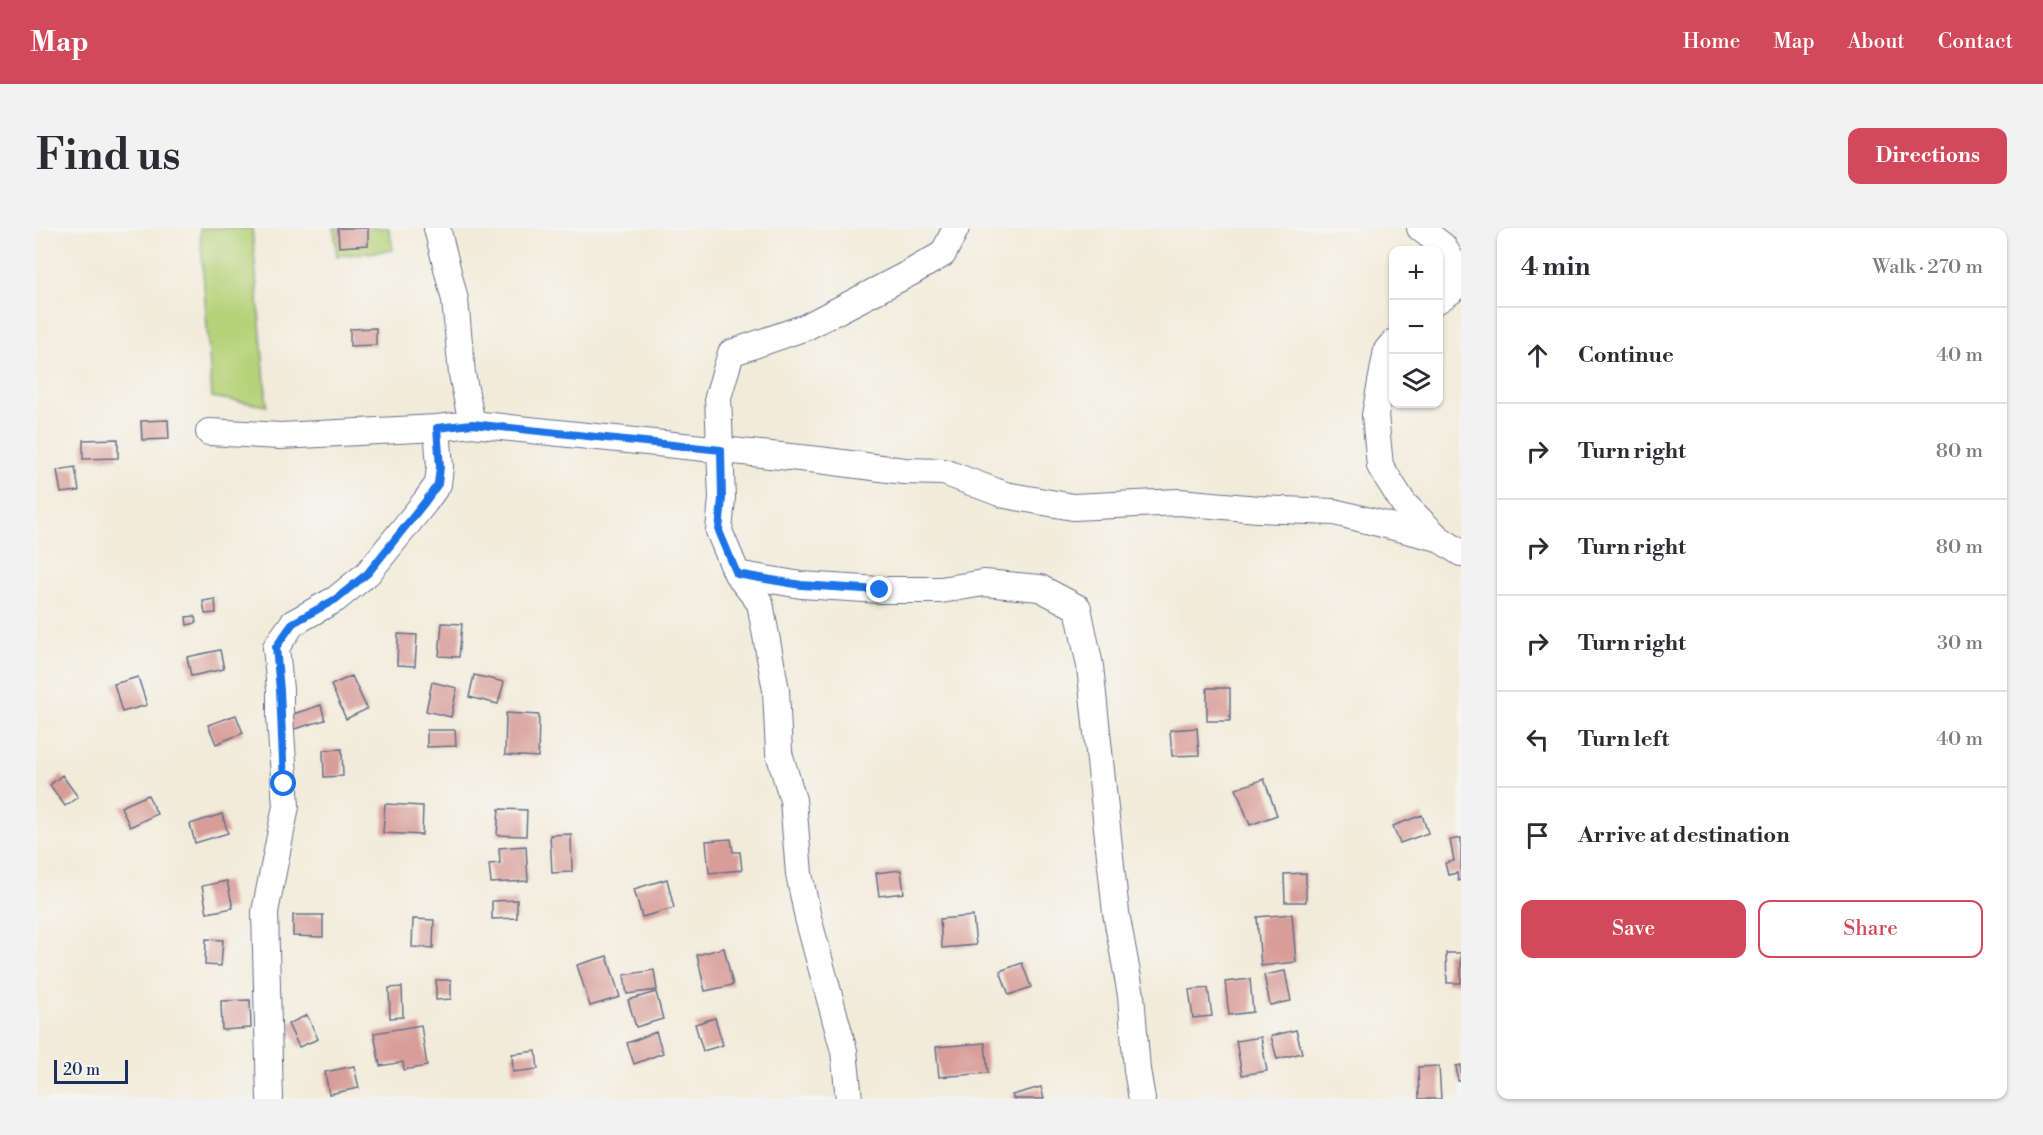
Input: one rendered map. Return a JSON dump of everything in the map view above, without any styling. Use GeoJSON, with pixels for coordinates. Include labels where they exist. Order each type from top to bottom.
{"type":"FeatureCollection","features":[{"type":"Feature","properties":{"kind":"street"},"geometry":{"type":"LineString","coordinates":[[437,228],[455,300],[462,374],[472,424]]}},
{"type":"Feature","properties":{"kind":"street"},"geometry":{"type":"LineString","coordinates":[[849,1099],[844,1052],[808,918],[800,874],[793,800],[779,753],[776,690],[760,603],[737,574],[719,531],[722,498],[718,397],[731,353],[806,327],[910,273],[943,254],[956,228]]}},
{"type":"Feature","properties":{"kind":"street"},"geometry":{"type":"LineString","coordinates":[[1420,228],[1443,246],[1455,266],[1450,294]]}},
{"type":"Feature","properties":{"kind":"street"},"geometry":{"type":"LineString","coordinates":[[1389,348],[1375,415],[1380,466],[1404,504],[1438,538],[1461,553]]}},
{"type":"Feature","properties":{"kind":"street"},"geometry":{"type":"LineString","coordinates":[[209,432],[280,436],[437,428],[472,424],[904,471],[944,472],[1005,495],[1073,507],[1179,502],[1258,509],[1334,512],[1438,538]]}},
{"type":"Feature","properties":{"kind":"street"},"geometry":{"type":"LineString","coordinates":[[270,1099],[265,912],[286,806],[276,647],[293,623],[336,599],[368,573],[425,502],[438,484],[440,467],[437,428]]}},
{"type":"Feature","properties":{"kind":"street"},"geometry":{"type":"LineString","coordinates":[[737,574],[801,585],[880,590],[941,590],[984,583],[1040,588],[1078,608],[1090,666],[1116,913],[1131,994],[1137,1070],[1142,1099]]}},
{"type":"Feature","properties":{"kind":"green space"},"geometry":{"type":"Polygon","coordinates":[[[200,228],[252,228],[267,406],[212,397],[200,228]]]}},
{"type":"Feature","properties":{"kind":"green space"},"geometry":{"type":"Polygon","coordinates":[[[334,228],[389,228],[393,250],[337,256],[334,228]]]}},
{"type":"Feature","properties":{"kind":"building"},"geometry":{"type":"Polygon","coordinates":[[[338,228],[368,228],[368,245],[339,247],[338,228]]]}},
{"type":"Feature","properties":{"kind":"building"},"geometry":{"type":"Polygon","coordinates":[[[376,328],[376,345],[350,346],[350,329],[376,328]]]}},
{"type":"Feature","properties":{"kind":"building"},"geometry":{"type":"Polygon","coordinates":[[[168,420],[169,439],[142,440],[141,421],[168,420]]]}},
{"type":"Feature","properties":{"kind":"building"},"geometry":{"type":"Polygon","coordinates":[[[118,439],[118,458],[83,459],[83,440],[118,439]]]}},
{"type":"Feature","properties":{"kind":"building"},"geometry":{"type":"Polygon","coordinates":[[[75,467],[79,491],[61,493],[57,470],[75,467]]]}},
{"type":"Feature","properties":{"kind":"building"},"geometry":{"type":"Polygon","coordinates":[[[215,599],[216,613],[205,614],[203,601],[215,599]]]}},
{"type":"Feature","properties":{"kind":"building"},"geometry":{"type":"Polygon","coordinates":[[[195,616],[196,623],[187,625],[186,617],[195,616]]]}},
{"type":"Feature","properties":{"kind":"building"},"geometry":{"type":"Polygon","coordinates":[[[442,623],[462,624],[459,657],[439,656],[442,623]]]}},
{"type":"Feature","properties":{"kind":"building"},"geometry":{"type":"Polygon","coordinates":[[[398,634],[417,635],[415,666],[397,665],[398,634]]]}},
{"type":"Feature","properties":{"kind":"building"},"geometry":{"type":"Polygon","coordinates":[[[220,650],[224,669],[191,676],[187,657],[220,650]]]}},
{"type":"Feature","properties":{"kind":"building"},"geometry":{"type":"Polygon","coordinates":[[[474,675],[504,682],[498,704],[469,697],[474,675]]]}},
{"type":"Feature","properties":{"kind":"building"},"geometry":{"type":"Polygon","coordinates":[[[352,676],[367,709],[346,719],[331,685],[352,676]]]}},
{"type":"Feature","properties":{"kind":"building"},"geometry":{"type":"Polygon","coordinates":[[[138,677],[147,705],[122,712],[114,684],[138,677]]]}},
{"type":"Feature","properties":{"kind":"building"},"geometry":{"type":"Polygon","coordinates":[[[432,682],[457,688],[451,717],[426,711],[432,682]]]}},
{"type":"Feature","properties":{"kind":"building"},"geometry":{"type":"Polygon","coordinates":[[[1207,688],[1230,688],[1230,721],[1207,721],[1207,688]]]}},
{"type":"Feature","properties":{"kind":"building"},"geometry":{"type":"Polygon","coordinates":[[[321,705],[325,720],[291,730],[287,716],[321,705]]]}},
{"type":"Feature","properties":{"kind":"building"},"geometry":{"type":"Polygon","coordinates":[[[506,713],[539,715],[538,757],[505,755],[506,713]]]}},
{"type":"Feature","properties":{"kind":"building"},"geometry":{"type":"Polygon","coordinates":[[[236,715],[243,733],[216,744],[208,725],[236,715]]]}},
{"type":"Feature","properties":{"kind":"building"},"geometry":{"type":"Polygon","coordinates":[[[1197,728],[1199,755],[1172,756],[1170,730],[1197,728]]]}},
{"type":"Feature","properties":{"kind":"building"},"geometry":{"type":"Polygon","coordinates":[[[427,730],[455,730],[456,746],[427,747],[427,730]]]}},
{"type":"Feature","properties":{"kind":"building"},"geometry":{"type":"Polygon","coordinates":[[[342,749],[343,776],[324,777],[323,750],[342,749]]]}},
{"type":"Feature","properties":{"kind":"building"},"geometry":{"type":"Polygon","coordinates":[[[62,775],[78,797],[65,806],[50,785],[62,775]]]}},
{"type":"Feature","properties":{"kind":"building"},"geometry":{"type":"Polygon","coordinates":[[[1264,779],[1277,815],[1250,825],[1236,789],[1264,779]]]}},
{"type":"Feature","properties":{"kind":"building"},"geometry":{"type":"Polygon","coordinates":[[[148,795],[157,814],[130,827],[121,807],[148,795]]]}},
{"type":"Feature","properties":{"kind":"building"},"geometry":{"type":"Polygon","coordinates":[[[385,804],[423,806],[422,835],[383,833],[385,804]]]}},
{"type":"Feature","properties":{"kind":"building"},"geometry":{"type":"Polygon","coordinates":[[[499,809],[527,810],[526,836],[497,835],[499,809]]]}},
{"type":"Feature","properties":{"kind":"building"},"geometry":{"type":"Polygon","coordinates":[[[222,814],[228,833],[195,843],[190,824],[222,814]]]}},
{"type":"Feature","properties":{"kind":"building"},"geometry":{"type":"Polygon","coordinates":[[[1422,815],[1428,833],[1400,843],[1393,826],[1422,815]]]}},
{"type":"Feature","properties":{"kind":"building"},"geometry":{"type":"Polygon","coordinates":[[[571,834],[572,872],[552,873],[550,835],[571,834]]]}},
{"type":"Feature","properties":{"kind":"building"},"geometry":{"type":"Polygon","coordinates":[[[1461,838],[1461,880],[1458,881],[1457,873],[1448,875],[1445,863],[1454,861],[1450,840],[1461,838]]]}},
{"type":"Feature","properties":{"kind":"building"},"geometry":{"type":"Polygon","coordinates":[[[731,839],[733,852],[740,852],[742,870],[709,873],[706,841],[731,839]]]}},
{"type":"Feature","properties":{"kind":"building"},"geometry":{"type":"Polygon","coordinates":[[[526,846],[528,881],[491,883],[489,864],[500,863],[499,848],[526,846]]]}},
{"type":"Feature","properties":{"kind":"building"},"geometry":{"type":"Polygon","coordinates":[[[901,870],[904,893],[879,896],[876,873],[901,870]]]}},
{"type":"Feature","properties":{"kind":"building"},"geometry":{"type":"Polygon","coordinates":[[[1306,873],[1306,902],[1285,902],[1284,874],[1306,873]]]}},
{"type":"Feature","properties":{"kind":"building"},"geometry":{"type":"Polygon","coordinates":[[[667,879],[674,908],[642,917],[634,889],[667,879]]]}},
{"type":"Feature","properties":{"kind":"building"},"geometry":{"type":"Polygon","coordinates":[[[227,881],[233,908],[207,913],[202,886],[227,881]]]}},
{"type":"Feature","properties":{"kind":"building"},"geometry":{"type":"Polygon","coordinates":[[[517,900],[517,918],[492,919],[492,901],[517,900]]]}},
{"type":"Feature","properties":{"kind":"building"},"geometry":{"type":"Polygon","coordinates":[[[1292,914],[1296,962],[1261,966],[1257,917],[1292,914]]]}},
{"type":"Feature","properties":{"kind":"building"},"geometry":{"type":"Polygon","coordinates":[[[293,915],[323,915],[323,937],[293,936],[293,915]]]}},
{"type":"Feature","properties":{"kind":"building"},"geometry":{"type":"Polygon","coordinates":[[[973,916],[976,945],[942,948],[940,919],[973,916]]]}},
{"type":"Feature","properties":{"kind":"building"},"geometry":{"type":"Polygon","coordinates":[[[413,919],[434,920],[433,948],[412,947],[413,919]]]}},
{"type":"Feature","properties":{"kind":"building"},"geometry":{"type":"Polygon","coordinates":[[[206,939],[223,940],[221,966],[205,965],[206,939]]]}},
{"type":"Feature","properties":{"kind":"building"},"geometry":{"type":"Polygon","coordinates":[[[724,948],[733,985],[705,991],[697,955],[724,948]]]}},
{"type":"Feature","properties":{"kind":"building"},"geometry":{"type":"Polygon","coordinates":[[[1446,953],[1461,953],[1461,983],[1447,983],[1446,953]]]}},
{"type":"Feature","properties":{"kind":"building"},"geometry":{"type":"Polygon","coordinates":[[[607,956],[620,997],[590,1006],[577,965],[607,956]]]}},
{"type":"Feature","properties":{"kind":"building"},"geometry":{"type":"Polygon","coordinates":[[[1022,963],[1031,987],[1009,995],[1000,971],[1022,963]]]}},
{"type":"Feature","properties":{"kind":"building"},"geometry":{"type":"Polygon","coordinates":[[[654,970],[657,990],[627,994],[624,975],[654,970]]]}},
{"type":"Feature","properties":{"kind":"building"},"geometry":{"type":"Polygon","coordinates":[[[1285,971],[1291,1001],[1270,1005],[1264,975],[1285,971]]]}},
{"type":"Feature","properties":{"kind":"building"},"geometry":{"type":"Polygon","coordinates":[[[1250,979],[1253,1012],[1229,1015],[1225,982],[1250,979]]]}},
{"type":"Feature","properties":{"kind":"building"},"geometry":{"type":"Polygon","coordinates":[[[436,980],[451,980],[451,999],[436,1000],[436,980]]]}},
{"type":"Feature","properties":{"kind":"building"},"geometry":{"type":"Polygon","coordinates":[[[402,987],[403,1017],[390,1018],[389,988],[402,987]]]}},
{"type":"Feature","properties":{"kind":"building"},"geometry":{"type":"Polygon","coordinates":[[[1208,988],[1212,1016],[1193,1018],[1189,990],[1208,988]]]}},
{"type":"Feature","properties":{"kind":"building"},"geometry":{"type":"Polygon","coordinates":[[[656,992],[663,1019],[636,1027],[628,1000],[656,992]]]}},
{"type":"Feature","properties":{"kind":"building"},"geometry":{"type":"Polygon","coordinates":[[[250,1000],[251,1028],[222,1030],[221,1001],[250,1000]]]}},
{"type":"Feature","properties":{"kind":"building"},"geometry":{"type":"Polygon","coordinates":[[[307,1015],[318,1039],[299,1047],[288,1024],[307,1015]]]}},
{"type":"Feature","properties":{"kind":"building"},"geometry":{"type":"Polygon","coordinates":[[[715,1018],[723,1045],[703,1051],[695,1024],[715,1018]]]}},
{"type":"Feature","properties":{"kind":"building"},"geometry":{"type":"Polygon","coordinates":[[[421,1025],[427,1066],[404,1070],[403,1062],[380,1066],[374,1033],[421,1025]]]}},
{"type":"Feature","properties":{"kind":"building"},"geometry":{"type":"Polygon","coordinates":[[[1296,1030],[1302,1053],[1277,1059],[1271,1036],[1296,1030]]]}},
{"type":"Feature","properties":{"kind":"building"},"geometry":{"type":"Polygon","coordinates":[[[656,1032],[663,1053],[634,1064],[627,1043],[656,1032]]]}},
{"type":"Feature","properties":{"kind":"building"},"geometry":{"type":"Polygon","coordinates":[[[1261,1037],[1267,1071],[1242,1075],[1236,1041],[1261,1037]]]}},
{"type":"Feature","properties":{"kind":"building"},"geometry":{"type":"Polygon","coordinates":[[[985,1043],[988,1073],[939,1077],[936,1047],[985,1043]]]}},
{"type":"Feature","properties":{"kind":"building"},"geometry":{"type":"Polygon","coordinates":[[[536,1051],[538,1069],[513,1072],[512,1054],[536,1051]]]}},
{"type":"Feature","properties":{"kind":"building"},"geometry":{"type":"Polygon","coordinates":[[[1461,1065],[1461,1081],[1458,1081],[1456,1066],[1461,1065]]]}},
{"type":"Feature","properties":{"kind":"building"},"geometry":{"type":"Polygon","coordinates":[[[354,1066],[359,1088],[329,1094],[325,1072],[354,1066]]]}},
{"type":"Feature","properties":{"kind":"building"},"geometry":{"type":"Polygon","coordinates":[[[1439,1066],[1441,1099],[1419,1099],[1418,1067],[1439,1066]]]}},
{"type":"Feature","properties":{"kind":"building"},"geometry":{"type":"Polygon","coordinates":[[[1041,1087],[1044,1099],[1014,1099],[1012,1095],[1041,1087]]]}},
{"type":"Feature","properties":{"kind":"route"},"geometry":{"type":"LineString","coordinates":[[284,784],[276,647],[293,623],[336,599],[368,573],[425,502],[438,484],[440,467],[437,428],[472,424],[721,450],[722,498],[719,531],[737,574],[801,585],[880,590]]}}]}
